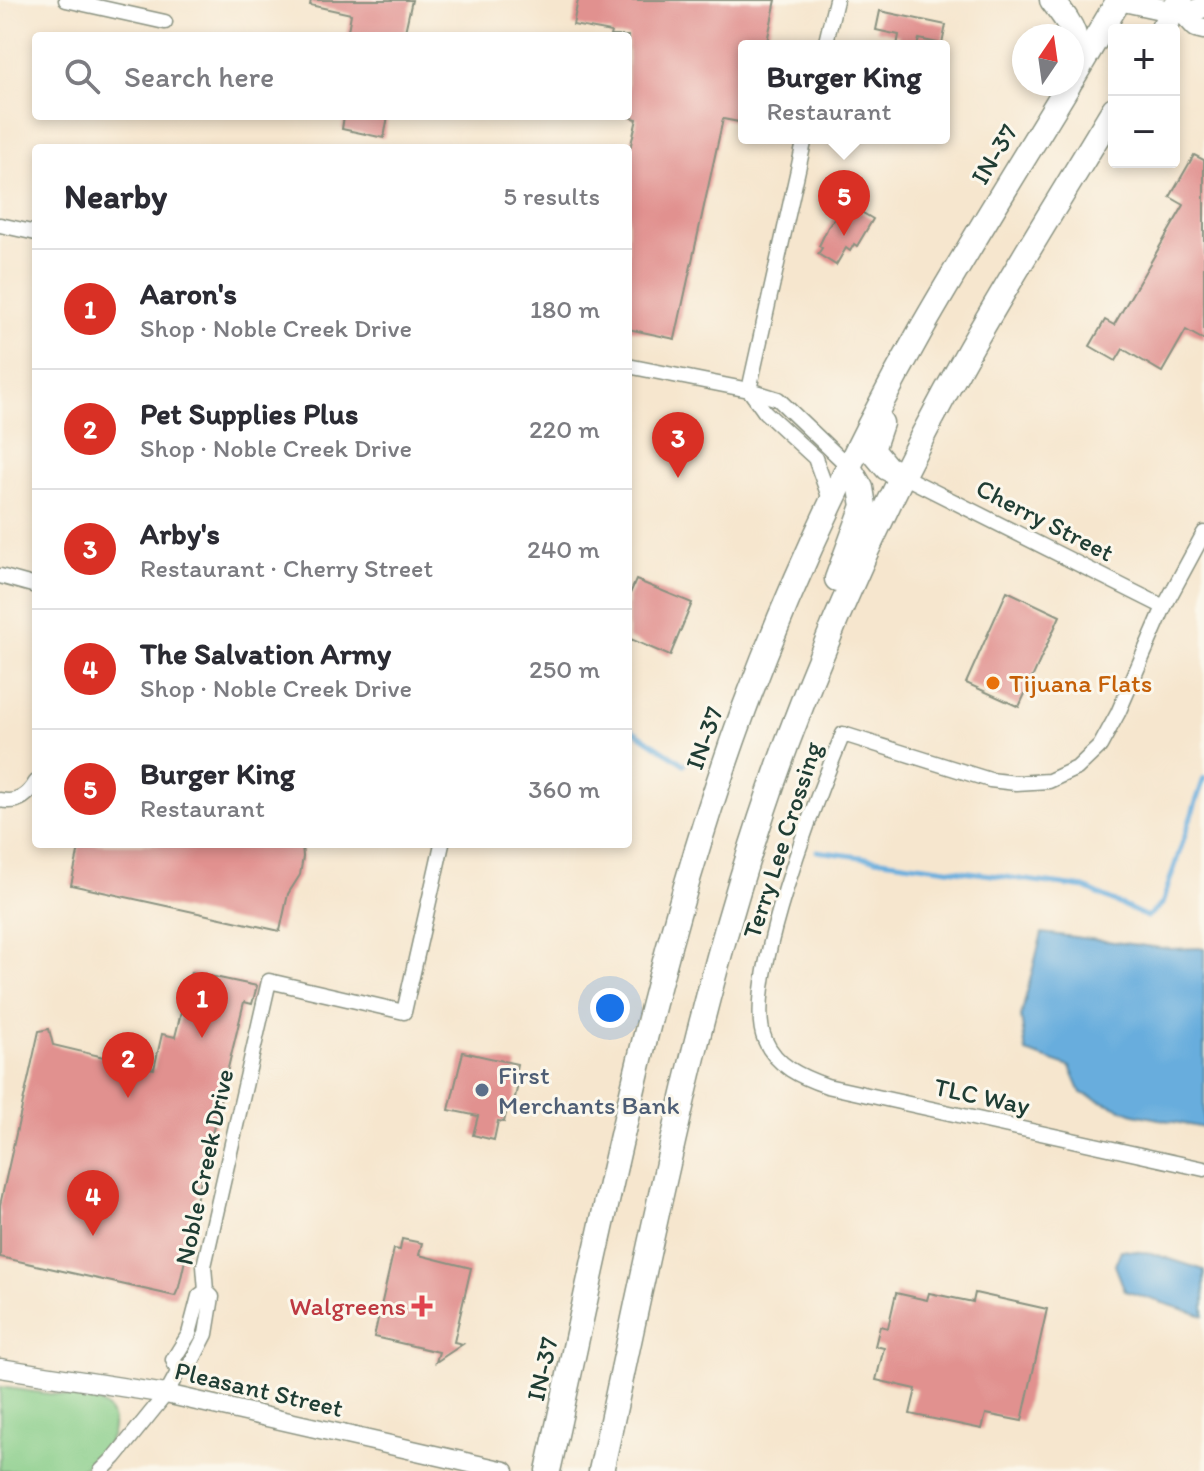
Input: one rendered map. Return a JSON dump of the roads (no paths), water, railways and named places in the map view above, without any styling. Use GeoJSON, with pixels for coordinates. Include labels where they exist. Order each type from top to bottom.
{"type":"FeatureCollection","features":[{"type":"Feature","properties":{"kind":"highway"},"geometry":{"type":"LineString","coordinates":[[1052,0],[1069,24]]}},
{"type":"Feature","properties":{"kind":"highway","name":"IN-37"},"geometry":{"type":"LineString","coordinates":[[1084,59],[1119,0]]}},
{"type":"Feature","properties":{"kind":"highway","name":"IN-37"},"geometry":{"type":"LineString","coordinates":[[548,1471],[645,1037],[677,912],[746,704],[848,466],[922,328],[1062,96]]}},
{"type":"Feature","properties":{"kind":"highway"},"geometry":{"type":"LineString","coordinates":[[601,1471],[713,975],[770,790],[831,633],[903,476],[970,350],[1108,119]]}},
{"type":"Feature","properties":{"kind":"highway"},"geometry":{"type":"LineString","coordinates":[[903,476],[887,468],[872,450],[922,328]]}},
{"type":"Feature","properties":{"kind":"highway"},"geometry":{"type":"LineString","coordinates":[[831,633],[836,583],[864,506],[861,488],[848,466]]}},
{"type":"Feature","properties":{"kind":"main road"},"geometry":{"type":"LineString","coordinates":[[1119,0],[1180,13],[1196,27],[1204,29]]}},
{"type":"Feature","properties":{"kind":"street"},"geometry":{"type":"LineString","coordinates":[[66,0],[165,22]]}},
{"type":"Feature","properties":{"kind":"street"},"geometry":{"type":"LineString","coordinates":[[826,40],[836,0]]}},
{"type":"Feature","properties":{"kind":"street"},"geometry":{"type":"LineString","coordinates":[[804,144],[749,390],[765,412],[815,458],[831,502]]}},
{"type":"Feature","properties":{"kind":"street"},"geometry":{"type":"LineString","coordinates":[[0,225],[32,232]]}},
{"type":"Feature","properties":{"kind":"street"},"geometry":{"type":"LineString","coordinates":[[632,367],[749,390],[778,399],[848,466]]}},
{"type":"Feature","properties":{"kind":"street","name":"Cherry Street"},"geometry":{"type":"LineString","coordinates":[[903,476],[1164,607]]}},
{"type":"Feature","properties":{"kind":"street","name":"Terry Lee Crossing"},"geometry":{"type":"LineString","coordinates":[[765,1041],[759,1008],[770,948],[807,824],[843,734],[990,780],[1016,783],[1049,781],[1077,768],[1100,746],[1118,713],[1164,607],[1204,533]]}},
{"type":"Feature","properties":{"kind":"street"},"geometry":{"type":"LineString","coordinates":[[0,576],[32,585]]}},
{"type":"Feature","properties":{"kind":"street"},"geometry":{"type":"LineString","coordinates":[[7,801],[32,788]]}},
{"type":"Feature","properties":{"kind":"street","name":"Noble Creek Drive"},"geometry":{"type":"LineString","coordinates":[[101,1471],[166,1394],[178,1372],[189,1367],[206,1334],[212,1297],[206,1291],[204,1266],[269,981],[404,1012],[441,848]]}},
{"type":"Feature","properties":{"kind":"street","name":"TLC Way"},"geometry":{"type":"LineString","coordinates":[[765,1041],[782,1064],[804,1078],[827,1086],[1204,1169]]}},
{"type":"Feature","properties":{"kind":"street","name":"Pleasant Street"},"geometry":{"type":"LineString","coordinates":[[0,1368],[166,1394],[505,1471]]}},
{"type":"Feature","properties":{"kind":"water"},"geometry":{"type":"Polygon","coordinates":[[[1042,933],[1170,949],[1204,948],[1204,1128],[1134,1114],[1081,1093],[1070,1067],[1026,1052],[1021,1016],[1042,933]]]}},
{"type":"Feature","properties":{"kind":"water"},"geometry":{"type":"Polygon","coordinates":[[[1121,1250],[1151,1253],[1204,1270],[1204,1316],[1125,1291],[1115,1265],[1121,1250]]]}},
{"type":"Feature","properties":{"kind":"waterway"},"geometry":{"type":"LineString","coordinates":[[632,730],[684,764]]}},
{"type":"Feature","properties":{"kind":"waterway"},"geometry":{"type":"LineString","coordinates":[[817,851],[1085,888],[1147,917],[1162,904],[1204,778]]}},
{"type":"Feature","properties":{"kind":"place","name":"Burger King"},"geometry":{"type":"Point","coordinates":[844,236]}},
{"type":"Feature","properties":{"kind":"place","name":"Arby's"},"geometry":{"type":"Point","coordinates":[678,478]}},
{"type":"Feature","properties":{"kind":"place","name":"Tijuana Flats"},"geometry":{"type":"Point","coordinates":[993,683]}},
{"type":"Feature","properties":{"kind":"place","name":"Aaron's"},"geometry":{"type":"Point","coordinates":[202,1038]}},
{"type":"Feature","properties":{"kind":"place","name":"First Merchants Bank"},"geometry":{"type":"Point","coordinates":[482,1090]}},
{"type":"Feature","properties":{"kind":"place","name":"Pet Supplies Plus"},"geometry":{"type":"Point","coordinates":[128,1098]}},
{"type":"Feature","properties":{"kind":"place","name":"The Salvation Army"},"geometry":{"type":"Point","coordinates":[93,1236]}},
{"type":"Feature","properties":{"kind":"place","name":"Walgreens"},"geometry":{"type":"Point","coordinates":[422,1306]}}]}
